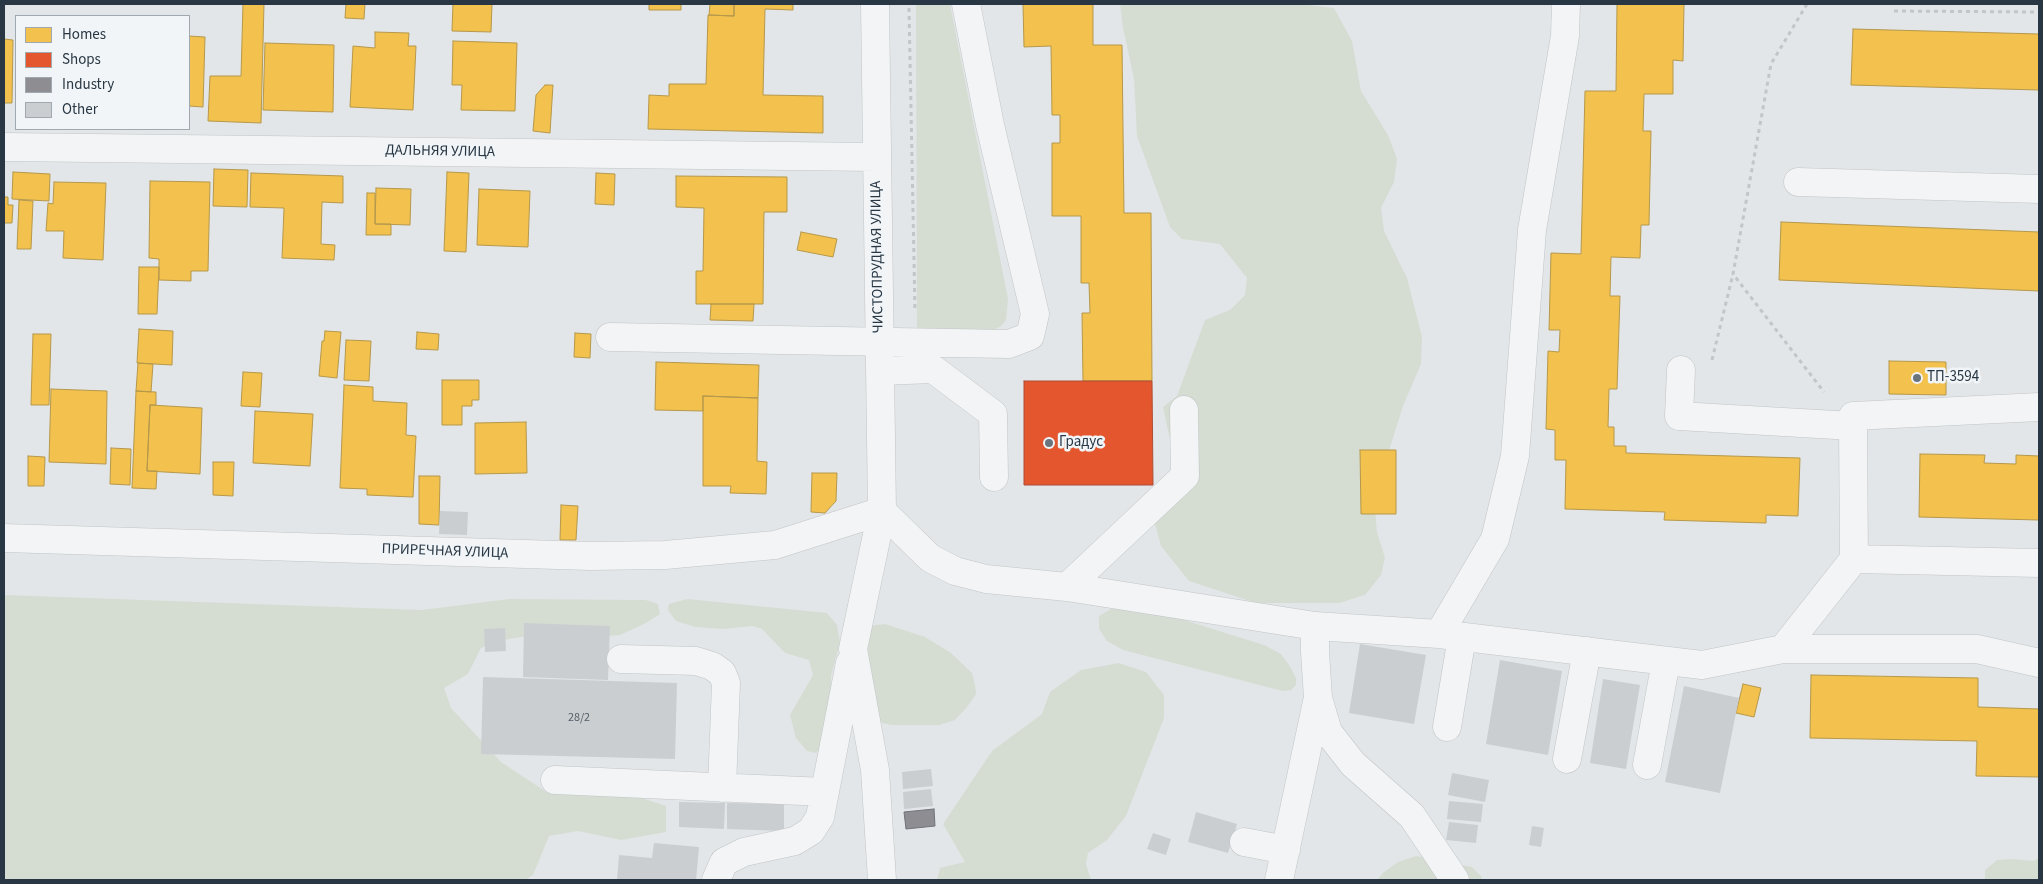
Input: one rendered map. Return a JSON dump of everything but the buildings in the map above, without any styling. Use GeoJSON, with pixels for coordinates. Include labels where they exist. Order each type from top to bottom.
{"type":"FeatureCollection","features":[{"type":"Feature","properties":{"kind":"street","name":"ЧИСТОПРУДНАЯ УЛИЦА"},"geometry":{"type":"LineString","coordinates":[[716,880],[724,862],[744,852],[794,842],[811,831],[820,818],[882,511],[875,4]]}},
{"type":"Feature","properties":{"kind":"street"},"geometry":{"type":"LineString","coordinates":[[610,337],[1009,344],[1030,336],[1035,314],[990,125],[966,4]]}},
{"type":"Feature","properties":{"kind":"street"},"geometry":{"type":"LineString","coordinates":[[1447,727],[1451,635],[1495,539],[1515,456],[1532,230],[1565,36],[1566,4]]}},
{"type":"Feature","properties":{"kind":"street","name":"ДАЛЬНЯЯ УЛИЦА"},"geometry":{"type":"LineString","coordinates":[[4,147],[876,157]]}},
{"type":"Feature","properties":{"kind":"street"},"geometry":{"type":"LineString","coordinates":[[1798,182],[2039,189]]}},
{"type":"Feature","properties":{"kind":"street"},"geometry":{"type":"LineString","coordinates":[[880,371],[933,369],[993,414],[994,477]]}},
{"type":"Feature","properties":{"kind":"street"},"geometry":{"type":"LineString","coordinates":[[1681,370],[1679,416],[1853,421],[2039,407]]}},
{"type":"Feature","properties":{"kind":"street"},"geometry":{"type":"LineString","coordinates":[[1067,587],[1185,476],[1184,410]]}},
{"type":"Feature","properties":{"kind":"street"},"geometry":{"type":"LineString","coordinates":[[1783,649],[1854,559],[1853,421]]}},
{"type":"Feature","properties":{"kind":"street"},"geometry":{"type":"LineString","coordinates":[[882,511],[930,558],[955,571],[986,579],[1067,587],[1315,626],[1451,635],[1702,665],[1783,649],[1978,650],[2039,663]]}},
{"type":"Feature","properties":{"kind":"street","name":"ПРИРЕЧНАЯ УЛИЦА"},"geometry":{"type":"LineString","coordinates":[[4,538],[580,556],[665,555],[775,546],[882,511]]}},
{"type":"Feature","properties":{"kind":"street"},"geometry":{"type":"LineString","coordinates":[[1854,559],[2039,562]]}},
{"type":"Feature","properties":{"kind":"street"},"geometry":{"type":"LineString","coordinates":[[1315,626],[1318,698],[1328,732],[1354,764],[1412,816],[1455,880]]}},
{"type":"Feature","properties":{"kind":"street"},"geometry":{"type":"LineString","coordinates":[[853,649],[875,770],[882,880]]}},
{"type":"Feature","properties":{"kind":"street"},"geometry":{"type":"LineString","coordinates":[[1567,759],[1587,651]]}},
{"type":"Feature","properties":{"kind":"street"},"geometry":{"type":"LineString","coordinates":[[621,658],[696,661],[712,666],[722,674],[726,683],[722,788]]}},
{"type":"Feature","properties":{"kind":"street"},"geometry":{"type":"LineString","coordinates":[[1647,765],[1666,660]]}},
{"type":"Feature","properties":{"kind":"street"},"geometry":{"type":"LineString","coordinates":[[1280,880],[1318,698]]}},
{"type":"Feature","properties":{"kind":"street"},"geometry":{"type":"LineString","coordinates":[[555,780],[825,792]]}},
{"type":"Feature","properties":{"kind":"street"},"geometry":{"type":"LineString","coordinates":[[1244,842],[1286,850]]}},
{"type":"Feature","properties":{"kind":"path"},"geometry":{"type":"LineString","coordinates":[[909,4],[916,342]]}},
{"type":"Feature","properties":{"kind":"path"},"geometry":{"type":"LineString","coordinates":[[1710,365],[1733,274],[1771,64],[1807,4]]}},
{"type":"Feature","properties":{"kind":"path"},"geometry":{"type":"LineString","coordinates":[[1894,11],[2039,12]]}},
{"type":"Feature","properties":{"kind":"path"},"geometry":{"type":"LineString","coordinates":[[1733,274],[1824,392],[1853,421]]}},
{"type":"Feature","properties":{"kind":"shaded area"},"geometry":{"type":"Polygon","coordinates":[[[916,4],[950,4],[1008,299],[1006,320],[1001,326],[992,331],[917,331],[916,4]]]}},
{"type":"Feature","properties":{"kind":"shaded area"},"geometry":{"type":"Polygon","coordinates":[[[1120,4],[1299,4],[1334,8],[1352,41],[1361,91],[1388,135],[1397,159],[1394,182],[1381,208],[1384,231],[1407,278],[1422,337],[1421,364],[1403,406],[1374,498],[1377,532],[1385,558],[1381,575],[1365,595],[1339,603],[1256,603],[1189,581],[1161,546],[1150,505],[1177,472],[1163,407],[1177,396],[1205,320],[1230,310],[1245,295],[1247,278],[1220,244],[1182,239],[1170,227],[1137,136],[1134,79],[1120,4]]]}},
{"type":"Feature","properties":{"kind":"shaded area"},"geometry":{"type":"Polygon","coordinates":[[[4,595],[422,610],[509,599],[646,600],[658,604],[660,614],[620,635],[585,638],[534,635],[496,641],[481,648],[468,674],[444,688],[451,708],[501,762],[548,793],[626,793],[666,806],[666,832],[621,840],[578,831],[549,836],[533,875],[525,880],[4,880],[4,595]]]}},
{"type":"Feature","properties":{"kind":"shaded area"},"geometry":{"type":"Polygon","coordinates":[[[687,599],[827,613],[837,625],[840,642],[831,676],[831,710],[826,743],[816,753],[807,751],[796,738],[790,715],[813,675],[809,660],[785,653],[762,629],[752,626],[724,629],[695,627],[676,621],[668,610],[669,604],[687,599]]]}},
{"type":"Feature","properties":{"kind":"shaded area"},"geometry":{"type":"Polygon","coordinates":[[[1124,606],[1139,606],[1264,645],[1281,654],[1296,678],[1296,685],[1291,690],[1283,691],[1123,650],[1107,641],[1099,629],[1099,616],[1111,609],[1124,606]]]}},
{"type":"Feature","properties":{"kind":"shaded area"},"geometry":{"type":"Polygon","coordinates":[[[885,624],[925,637],[951,653],[972,673],[976,694],[955,720],[939,725],[892,725],[882,723],[875,713],[862,646],[868,626],[885,624]]]}},
{"type":"Feature","properties":{"kind":"shaded area"},"geometry":{"type":"Polygon","coordinates":[[[1119,663],[1146,672],[1164,695],[1164,718],[1126,816],[1107,840],[1088,853],[1086,864],[1091,880],[937,880],[940,868],[965,862],[943,824],[992,751],[1042,714],[1050,692],[1081,670],[1119,663]]]}},
{"type":"Feature","properties":{"kind":"shaded area"},"geometry":{"type":"Polygon","coordinates":[[[1416,856],[1472,867],[1481,876],[1482,880],[1377,880],[1384,872],[1398,862],[1416,856]]]}},
{"type":"Feature","properties":{"kind":"shaded area"},"geometry":{"type":"Polygon","coordinates":[[[2039,858],[2039,880],[1985,880],[1985,870],[1997,860],[2033,861],[2039,858]]]}},
{"type":"Feature","properties":{"kind":"place","name":"ТП-3594"},"geometry":{"type":"Point","coordinates":[1917,378]}},
{"type":"Feature","properties":{"kind":"place","name":"Градус"},"geometry":{"type":"Point","coordinates":[1049,443]}}]}
